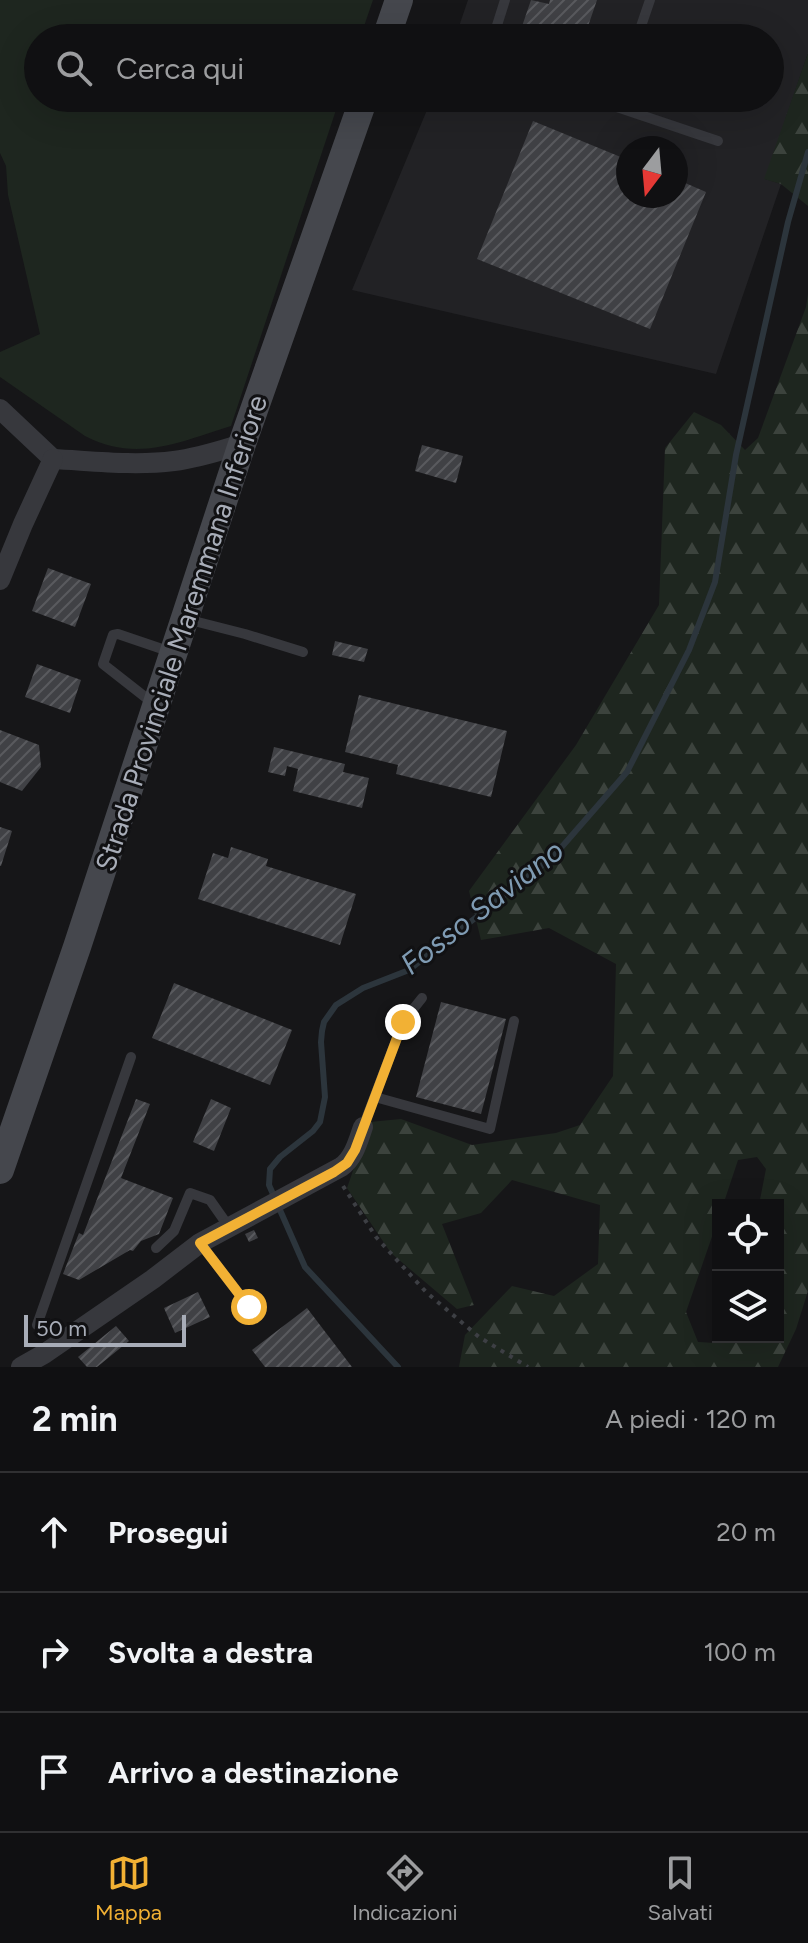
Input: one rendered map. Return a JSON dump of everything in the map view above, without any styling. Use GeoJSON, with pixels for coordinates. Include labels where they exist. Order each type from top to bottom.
{"type":"FeatureCollection","features":[{"type":"Feature","properties":{"kind":"main road"},"geometry":{"type":"LineString","coordinates":[[391,24],[399,0]]}},
{"type":"Feature","properties":{"kind":"main road","name":"Strada Provinciale Maremmana Inferiore"},"geometry":{"type":"LineString","coordinates":[[0,1170],[77,947],[242,444],[359,112]]}},
{"type":"Feature","properties":{"kind":"street"},"geometry":{"type":"LineString","coordinates":[[0,409],[53,459],[162,462],[199,457],[242,444]]}},
{"type":"Feature","properties":{"kind":"street"},"geometry":{"type":"LineString","coordinates":[[0,580],[53,459]]}},
{"type":"Feature","properties":{"kind":"street"},"geometry":{"type":"LineString","coordinates":[[21,1367],[153,1279],[200,1243],[347,1163],[363,1127]]}},
{"type":"Feature","properties":{"kind":"lane"},"geometry":{"type":"LineString","coordinates":[[497,24],[505,0]]}},
{"type":"Feature","properties":{"kind":"lane"},"geometry":{"type":"LineString","coordinates":[[642,24],[650,0]]}},
{"type":"Feature","properties":{"kind":"lane"},"geometry":{"type":"LineString","coordinates":[[642,112],[718,141]]}},
{"type":"Feature","properties":{"kind":"lane"},"geometry":{"type":"LineString","coordinates":[[185,618],[303,652]]}},
{"type":"Feature","properties":{"kind":"lane"},"geometry":{"type":"LineString","coordinates":[[156,705],[103,664],[113,635],[118,634],[173,653]]}},
{"type":"Feature","properties":{"kind":"lane"},"geometry":{"type":"LineString","coordinates":[[363,1127],[403,1022],[422,998]]}},
{"type":"Feature","properties":{"kind":"lane"},"geometry":{"type":"LineString","coordinates":[[375,1097],[490,1129],[514,1021]]}},
{"type":"Feature","properties":{"kind":"lane"},"geometry":{"type":"LineString","coordinates":[[37,1325],[131,1057]]}},
{"type":"Feature","properties":{"kind":"lane"},"geometry":{"type":"LineString","coordinates":[[156,1248],[174,1231],[190,1193],[210,1200],[229,1227]]}},
{"type":"Feature","properties":{"kind":"lane"},"geometry":{"type":"LineString","coordinates":[[200,1243],[249,1307]]}},
{"type":"Feature","properties":{"kind":"path"},"geometry":{"type":"LineString","coordinates":[[334,1172],[376,1237],[426,1292],[479,1337],[528,1367]]}},
{"type":"Feature","properties":{"kind":"shaded area"},"geometry":{"type":"Polygon","coordinates":[[[468,0],[808,0],[808,53],[765,179],[781,184],[716,374],[352,290],[426,112],[784,112],[784,24],[460,24],[468,0]]]}},
{"type":"Feature","properties":{"kind":"green space"},"geometry":{"type":"Polygon","coordinates":[[[0,0],[373,0],[365,24],[24,24],[24,112],[335,112],[231,426],[158,447],[122,448],[85,436],[0,377],[0,352],[40,334],[8,195],[6,166],[0,153],[0,0]]]}},
{"type":"Feature","properties":{"kind":"green space"},"geometry":{"type":"Polygon","coordinates":[[[808,53],[808,206],[781,184],[764,179],[808,53]]]}},
{"type":"Feature","properties":{"kind":"green space"},"geometry":{"type":"Polygon","coordinates":[[[808,294],[808,1291],[796,1329],[778,1367],[459,1367],[465,1335],[512,1286],[554,1296],[598,1264],[600,1205],[512,1180],[481,1213],[442,1224],[474,1305],[457,1309],[391,1253],[347,1188],[370,1122],[401,1119],[472,1145],[556,1133],[580,1125],[613,1076],[616,964],[549,928],[481,940],[469,891],[576,745],[659,605],[665,448],[694,412],[721,425],[745,450],[758,438],[808,294]]]}},
{"type":"Feature","properties":{"kind":"building"},"geometry":{"type":"Polygon","coordinates":[[[531,0],[549,4],[550,0],[597,0],[589,24],[523,24],[531,0]]]}},
{"type":"Feature","properties":{"kind":"building"},"geometry":{"type":"Polygon","coordinates":[[[533,121],[616,155],[616,208],[688,208],[688,184],[706,192],[650,329],[477,259],[533,121]]]}},
{"type":"Feature","properties":{"kind":"building"},"geometry":{"type":"Polygon","coordinates":[[[422,445],[463,456],[456,483],[415,471],[422,445]]]}},
{"type":"Feature","properties":{"kind":"building"},"geometry":{"type":"Polygon","coordinates":[[[48,568],[91,584],[75,627],[32,611],[48,568]]]}},
{"type":"Feature","properties":{"kind":"building"},"geometry":{"type":"Polygon","coordinates":[[[335,641],[368,649],[364,662],[332,655],[335,641]]]}},
{"type":"Feature","properties":{"kind":"building"},"geometry":{"type":"Polygon","coordinates":[[[37,664],[81,680],[70,713],[25,697],[37,664]]]}},
{"type":"Feature","properties":{"kind":"building"},"geometry":{"type":"Polygon","coordinates":[[[359,695],[507,731],[491,797],[396,774],[398,765],[345,752],[359,695]]]}},
{"type":"Feature","properties":{"kind":"building"},"geometry":{"type":"Polygon","coordinates":[[[0,730],[39,745],[41,767],[22,791],[0,782],[0,730]]]}},
{"type":"Feature","properties":{"kind":"building"},"geometry":{"type":"Polygon","coordinates":[[[274,747],[345,764],[343,772],[369,778],[362,808],[293,791],[298,769],[287,766],[285,776],[268,772],[274,747]]]}},
{"type":"Feature","properties":{"kind":"building"},"geometry":{"type":"Polygon","coordinates":[[[0,827],[12,831],[1,866],[0,866],[0,827]]]}},
{"type":"Feature","properties":{"kind":"building"},"geometry":{"type":"Polygon","coordinates":[[[231,847],[268,859],[266,866],[356,894],[340,945],[198,899],[213,853],[228,858],[231,847]]]}},
{"type":"Feature","properties":{"kind":"building"},"geometry":{"type":"Polygon","coordinates":[[[174,983],[292,1030],[270,1085],[152,1038],[174,983]]]}},
{"type":"Feature","properties":{"kind":"building"},"geometry":{"type":"Polygon","coordinates":[[[441,1002],[506,1019],[481,1114],[416,1097],[441,1002]]]}},
{"type":"Feature","properties":{"kind":"building"},"geometry":{"type":"Polygon","coordinates":[[[136,1099],[150,1104],[121,1178],[173,1198],[159,1234],[141,1241],[133,1251],[79,1280],[63,1274],[79,1233],[83,1235],[136,1099]]]}},
{"type":"Feature","properties":{"kind":"building"},"geometry":{"type":"Polygon","coordinates":[[[211,1099],[231,1108],[214,1151],[193,1142],[211,1099]]]}},
{"type":"Feature","properties":{"kind":"building"},"geometry":{"type":"Polygon","coordinates":[[[254,1230],[258,1238],[249,1242],[245,1234],[254,1230]]]}},
{"type":"Feature","properties":{"kind":"building"},"geometry":{"type":"Polygon","coordinates":[[[198,1292],[210,1317],[175,1333],[164,1308],[198,1292]]]}},
{"type":"Feature","properties":{"kind":"building"},"geometry":{"type":"Polygon","coordinates":[[[307,1308],[352,1367],[265,1367],[252,1350],[307,1308]]]}},
{"type":"Feature","properties":{"kind":"building"},"geometry":{"type":"Polygon","coordinates":[[[116,1326],[129,1341],[97,1367],[87,1367],[78,1357],[116,1326]]]}},
{"type":"Feature","properties":{"kind":"waterway","name":"Fosso Saviano"},"geometry":{"type":"LineString","coordinates":[[398,1367],[305,1267],[269,1185],[270,1169],[320,1122],[325,1097],[322,1031],[324,1022],[336,1005],[363,988],[409,970],[553,857],[627,772],[689,650],[715,582],[736,455],[788,222],[808,152]]}},
{"type":"Feature","properties":{"kind":"route"},"geometry":{"type":"LineString","coordinates":[[249,1307],[200,1243],[347,1163],[355,1150],[403,1022]]}}]}
